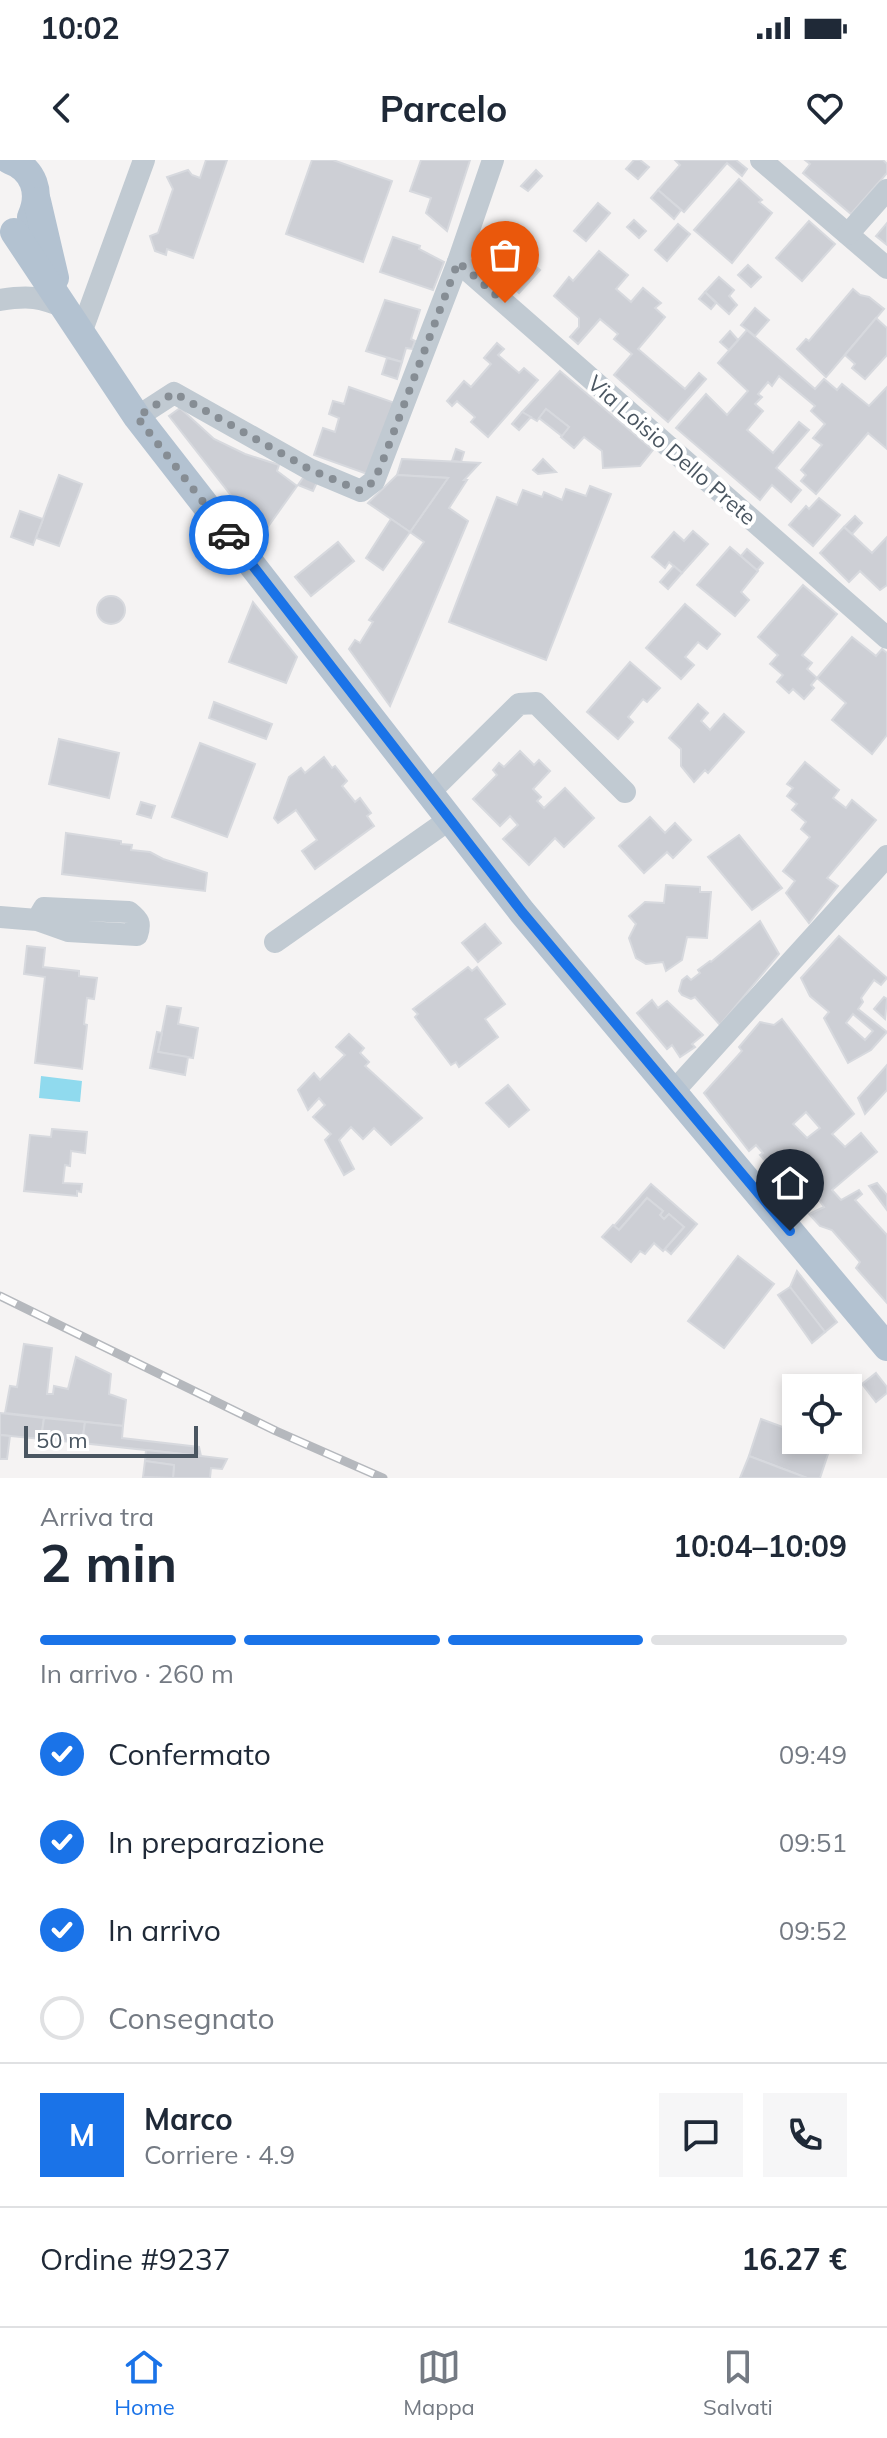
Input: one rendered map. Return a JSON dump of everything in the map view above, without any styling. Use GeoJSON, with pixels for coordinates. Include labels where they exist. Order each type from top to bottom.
{"type":"FeatureCollection","features":[{"type":"Feature","properties":{"kind":"main road"},"geometry":{"type":"LineString","coordinates":[[19,164],[33,180],[49,262],[67,308],[137,417],[522,912],[887,1347]]}},
{"type":"Feature","properties":{"kind":"main road"},"geometry":{"type":"LineString","coordinates":[[37,201],[25,225],[4,235],[67,308]]}},
{"type":"Feature","properties":{"kind":"street"},"geometry":{"type":"LineString","coordinates":[[81,333],[144,160]]}},
{"type":"Feature","properties":{"kind":"street"},"geometry":{"type":"LineString","coordinates":[[137,417],[174,393],[311,470],[361,491],[374,481],[382,463],[493,160]]}},
{"type":"Feature","properties":{"kind":"street"},"geometry":{"type":"LineString","coordinates":[[761,160],[887,268]]}},
{"type":"Feature","properties":{"kind":"street"},"geometry":{"type":"LineString","coordinates":[[848,234],[887,190]]}},
{"type":"Feature","properties":{"kind":"street","name":"Via Loisio Dello Prete"},"geometry":{"type":"LineString","coordinates":[[458,262],[887,638]]}},
{"type":"Feature","properties":{"kind":"street"},"geometry":{"type":"LineString","coordinates":[[0,300],[25,295],[67,308]]}},
{"type":"Feature","properties":{"kind":"street"},"geometry":{"type":"LineString","coordinates":[[429,793],[519,704],[536,703],[625,792]]}},
{"type":"Feature","properties":{"kind":"street"},"geometry":{"type":"LineString","coordinates":[[275,942],[450,819]]}},
{"type":"Feature","properties":{"kind":"street"},"geometry":{"type":"LineString","coordinates":[[673,1092],[887,856]]}},
{"type":"Feature","properties":{"kind":"street"},"geometry":{"type":"LineString","coordinates":[[0,917],[37,920]]}},
{"type":"Feature","properties":{"kind":"water"},"geometry":{"type":"Polygon","coordinates":[[[41,1076],[82,1081],[80,1102],[39,1098],[41,1076]]]}},
{"type":"Feature","properties":{"kind":"building"},"geometry":{"type":"Polygon","coordinates":[[[206,160],[227,160],[193,258],[167,249],[166,255],[155,251],[150,236],[158,233],[173,189],[167,177],[188,170],[200,178],[206,160]]]}},
{"type":"Feature","properties":{"kind":"building"},"geometry":{"type":"Polygon","coordinates":[[[312,160],[333,160],[392,181],[363,262],[286,234],[312,160]]]}},
{"type":"Feature","properties":{"kind":"building"},"geometry":{"type":"Polygon","coordinates":[[[421,160],[470,160],[447,231],[426,213],[431,198],[410,191],[421,160]]]}},
{"type":"Feature","properties":{"kind":"building"},"geometry":{"type":"Polygon","coordinates":[[[634,160],[640,160],[649,167],[638,179],[626,169],[634,160]]]}},
{"type":"Feature","properties":{"kind":"building"},"geometry":{"type":"Polygon","coordinates":[[[675,160],[736,160],[747,169],[742,176],[727,163],[684,212],[658,190],[680,165],[675,160]]]}},
{"type":"Feature","properties":{"kind":"building"},"geometry":{"type":"Polygon","coordinates":[[[805,160],[883,160],[887,164],[887,173],[851,214],[803,173],[810,164],[805,160]]]}},
{"type":"Feature","properties":{"kind":"building"},"geometry":{"type":"Polygon","coordinates":[[[536,170],[542,176],[528,191],[521,186],[536,170]]]}},
{"type":"Feature","properties":{"kind":"building"},"geometry":{"type":"Polygon","coordinates":[[[739,179],[772,213],[732,263],[694,230],[739,179]]]}},
{"type":"Feature","properties":{"kind":"building"},"geometry":{"type":"Polygon","coordinates":[[[658,190],[681,210],[674,219],[651,198],[658,190]]]}},
{"type":"Feature","properties":{"kind":"building"},"geometry":{"type":"Polygon","coordinates":[[[598,203],[610,213],[586,241],[574,231],[598,203]]]}},
{"type":"Feature","properties":{"kind":"building"},"geometry":{"type":"Polygon","coordinates":[[[634,220],[646,231],[639,238],[627,227],[634,220]]]}},
{"type":"Feature","properties":{"kind":"building"},"geometry":{"type":"Polygon","coordinates":[[[809,221],[835,244],[802,281],[776,258],[809,221]]]}},
{"type":"Feature","properties":{"kind":"building"},"geometry":{"type":"Polygon","coordinates":[[[887,223],[887,245],[876,236],[887,223]]]}},
{"type":"Feature","properties":{"kind":"building"},"geometry":{"type":"Polygon","coordinates":[[[678,224],[690,234],[667,261],[655,250],[678,224]]]}},
{"type":"Feature","properties":{"kind":"building"},"geometry":{"type":"Polygon","coordinates":[[[393,237],[420,246],[419,249],[444,262],[433,290],[380,272],[393,237]]]}},
{"type":"Feature","properties":{"kind":"building"},"geometry":{"type":"Polygon","coordinates":[[[507,244],[514,251],[498,269],[491,262],[507,244]]]}},
{"type":"Feature","properties":{"kind":"building"},"geometry":{"type":"Polygon","coordinates":[[[516,249],[540,270],[519,293],[495,272],[516,249]]]}},
{"type":"Feature","properties":{"kind":"building"},"geometry":{"type":"Polygon","coordinates":[[[599,251],[628,275],[616,289],[631,302],[643,288],[661,303],[655,308],[665,317],[638,349],[685,389],[699,373],[706,379],[668,422],[614,375],[632,354],[614,339],[618,334],[600,319],[578,344],[570,337],[579,327],[579,318],[554,296],[569,277],[573,281],[599,251]]]}},
{"type":"Feature","properties":{"kind":"building"},"geometry":{"type":"Polygon","coordinates":[[[748,265],[761,277],[751,287],[738,275],[748,265]]]}},
{"type":"Feature","properties":{"kind":"building"},"geometry":{"type":"Polygon","coordinates":[[[719,277],[734,290],[729,296],[737,305],[729,314],[705,292],[719,277]]]}},
{"type":"Feature","properties":{"kind":"building"},"geometry":{"type":"Polygon","coordinates":[[[853,289],[884,309],[826,377],[797,349],[806,339],[809,341],[853,289]]]}},
{"type":"Feature","properties":{"kind":"building"},"geometry":{"type":"Polygon","coordinates":[[[705,292],[716,303],[711,309],[699,299],[705,292]]]}},
{"type":"Feature","properties":{"kind":"building"},"geometry":{"type":"Polygon","coordinates":[[[385,300],[420,310],[411,339],[415,341],[412,349],[406,348],[402,362],[366,351],[385,300]]]}},
{"type":"Feature","properties":{"kind":"building"},"geometry":{"type":"Polygon","coordinates":[[[755,308],[769,320],[755,336],[741,325],[755,308]]]}},
{"type":"Feature","properties":{"kind":"building"},"geometry":{"type":"Polygon","coordinates":[[[876,318],[887,328],[887,355],[865,379],[852,368],[855,364],[845,355],[876,318]]]}},
{"type":"Feature","properties":{"kind":"building"},"geometry":{"type":"Polygon","coordinates":[[[747,330],[815,389],[824,379],[837,390],[842,384],[869,406],[887,387],[887,449],[868,433],[816,494],[801,481],[806,475],[801,470],[822,445],[813,438],[825,424],[811,411],[815,406],[779,376],[772,386],[768,382],[758,394],[762,397],[755,404],[763,411],[747,430],[773,453],[799,422],[809,430],[776,468],[801,490],[791,502],[772,485],[760,500],[676,428],[706,394],[727,415],[748,391],[718,363],[747,330]]]}},
{"type":"Feature","properties":{"kind":"building"},"geometry":{"type":"Polygon","coordinates":[[[730,331],[738,340],[729,350],[720,342],[730,331]]]}},
{"type":"Feature","properties":{"kind":"building"},"geometry":{"type":"Polygon","coordinates":[[[497,343],[504,349],[498,355],[519,373],[524,368],[538,380],[488,437],[471,422],[475,417],[457,401],[452,406],[447,401],[464,381],[471,387],[491,364],[484,358],[497,343]]]}},
{"type":"Feature","properties":{"kind":"building"},"geometry":{"type":"Polygon","coordinates":[[[387,358],[402,362],[397,379],[382,374],[387,358]]]}},
{"type":"Feature","properties":{"kind":"building"},"geometry":{"type":"Polygon","coordinates":[[[560,371],[653,450],[640,466],[603,468],[602,451],[584,437],[574,448],[561,437],[569,427],[546,409],[537,421],[522,412],[560,371]]]}},
{"type":"Feature","properties":{"kind":"building"},"geometry":{"type":"Polygon","coordinates":[[[349,387],[395,403],[370,475],[314,455],[323,428],[335,432],[339,418],[329,414],[333,401],[344,404],[349,387]]]}},
{"type":"Feature","properties":{"kind":"building"},"geometry":{"type":"Polygon","coordinates":[[[180,408],[214,439],[245,454],[279,465],[277,471],[297,486],[262,535],[169,416],[180,408]]]}},
{"type":"Feature","properties":{"kind":"building"},"geometry":{"type":"Polygon","coordinates":[[[546,409],[569,427],[562,436],[539,418],[546,409]]]}},
{"type":"Feature","properties":{"kind":"building"},"geometry":{"type":"Polygon","coordinates":[[[522,412],[531,417],[519,430],[512,424],[522,412]]]}},
{"type":"Feature","properties":{"kind":"building"},"geometry":{"type":"Polygon","coordinates":[[[456,449],[464,452],[461,462],[452,461],[456,449]]]}},
{"type":"Feature","properties":{"kind":"building"},"geometry":{"type":"Polygon","coordinates":[[[402,459],[480,463],[464,480],[467,480],[449,508],[468,521],[390,706],[349,649],[355,640],[360,643],[373,622],[369,620],[424,542],[410,532],[448,478],[397,475],[402,459]]]}},
{"type":"Feature","properties":{"kind":"building"},"geometry":{"type":"Polygon","coordinates":[[[543,459],[556,472],[538,474],[533,470],[543,459]]]}},
{"type":"Feature","properties":{"kind":"building"},"geometry":{"type":"Polygon","coordinates":[[[59,475],[82,484],[59,546],[36,538],[59,475]]]}},
{"type":"Feature","properties":{"kind":"building"},"geometry":{"type":"Polygon","coordinates":[[[305,475],[318,480],[313,491],[298,485],[305,475]]]}},
{"type":"Feature","properties":{"kind":"building"},"geometry":{"type":"Polygon","coordinates":[[[397,475],[448,478],[410,532],[368,503],[397,475]]]}},
{"type":"Feature","properties":{"kind":"building"},"geometry":{"type":"Polygon","coordinates":[[[590,486],[611,494],[546,660],[449,622],[497,497],[517,505],[523,490],[542,497],[544,492],[562,500],[566,489],[586,496],[590,486]]]}},
{"type":"Feature","properties":{"kind":"building"},"geometry":{"type":"Polygon","coordinates":[[[819,498],[840,515],[813,546],[789,525],[806,506],[809,509],[819,498]]]}},
{"type":"Feature","properties":{"kind":"building"},"geometry":{"type":"Polygon","coordinates":[[[20,511],[43,519],[33,545],[11,537],[20,511]]]}},
{"type":"Feature","properties":{"kind":"building"},"geometry":{"type":"Polygon","coordinates":[[[855,516],[862,523],[852,534],[844,527],[855,516]]]}},
{"type":"Feature","properties":{"kind":"building"},"geometry":{"type":"Polygon","coordinates":[[[391,519],[410,532],[383,570],[366,558],[391,519]]]}},
{"type":"Feature","properties":{"kind":"building"},"geometry":{"type":"Polygon","coordinates":[[[844,527],[872,553],[887,537],[887,585],[880,590],[860,571],[849,582],[820,553],[844,527]]]}},
{"type":"Feature","properties":{"kind":"building"},"geometry":{"type":"Polygon","coordinates":[[[693,531],[708,544],[682,573],[669,562],[665,568],[652,557],[674,532],[684,541],[693,531]]]}},
{"type":"Feature","properties":{"kind":"building"},"geometry":{"type":"Polygon","coordinates":[[[338,542],[354,561],[311,596],[295,577],[338,542]]]}},
{"type":"Feature","properties":{"kind":"building"},"geometry":{"type":"Polygon","coordinates":[[[730,547],[758,571],[741,592],[749,600],[735,616],[697,585],[730,547]]]}},
{"type":"Feature","properties":{"kind":"building"},"geometry":{"type":"Polygon","coordinates":[[[747,549],[763,563],[757,570],[741,556],[747,549]]]}},
{"type":"Feature","properties":{"kind":"building"},"geometry":{"type":"Polygon","coordinates":[[[674,566],[682,573],[668,589],[660,582],[674,566]]]}},
{"type":"Feature","properties":{"kind":"building"},"geometry":{"type":"Polygon","coordinates":[[[803,585],[837,614],[802,655],[812,663],[807,669],[817,678],[811,685],[814,688],[804,699],[793,689],[789,693],[777,682],[783,675],[770,664],[778,655],[758,637],[803,585]]]}},
{"type":"Feature","properties":{"kind":"building"},"geometry":{"type":"Polygon","coordinates":[[[111,596],[121,600],[125,610],[121,620],[111,624],[101,620],[97,610],[101,600],[111,596]]]}},
{"type":"Feature","properties":{"kind":"building"},"geometry":{"type":"Polygon","coordinates":[[[253,602],[297,657],[286,683],[229,662],[253,602]]]}},
{"type":"Feature","properties":{"kind":"building"},"geometry":{"type":"Polygon","coordinates":[[[685,604],[720,634],[707,649],[698,642],[685,657],[694,665],[681,679],[646,648],[685,604]]]}},
{"type":"Feature","properties":{"kind":"building"},"geometry":{"type":"Polygon","coordinates":[[[852,637],[876,656],[882,649],[887,653],[887,735],[872,754],[832,720],[846,703],[817,678],[852,637]]]}},
{"type":"Feature","properties":{"kind":"building"},"geometry":{"type":"Polygon","coordinates":[[[630,662],[660,688],[647,702],[643,699],[628,717],[633,722],[618,739],[587,712],[630,662]]]}},
{"type":"Feature","properties":{"kind":"building"},"geometry":{"type":"Polygon","coordinates":[[[214,702],[272,724],[266,739],[209,718],[214,702]]]}},
{"type":"Feature","properties":{"kind":"building"},"geometry":{"type":"Polygon","coordinates":[[[698,704],[708,713],[701,721],[710,730],[724,714],[744,732],[708,773],[705,770],[694,782],[681,766],[681,749],[669,738],[698,704]]]}},
{"type":"Feature","properties":{"kind":"building"},"geometry":{"type":"Polygon","coordinates":[[[59,739],[119,753],[109,798],[49,784],[59,739]]]}},
{"type":"Feature","properties":{"kind":"building"},"geometry":{"type":"Polygon","coordinates":[[[200,743],[255,764],[227,837],[172,817],[200,743]]]}},
{"type":"Feature","properties":{"kind":"building"},"geometry":{"type":"Polygon","coordinates":[[[520,751],[534,765],[539,760],[550,771],[533,789],[541,797],[537,801],[544,808],[565,788],[594,818],[564,847],[555,838],[529,865],[503,839],[518,825],[510,816],[500,826],[473,799],[497,775],[493,770],[499,763],[504,767],[520,751]]]}},
{"type":"Feature","properties":{"kind":"building"},"geometry":{"type":"Polygon","coordinates":[[[324,757],[347,781],[342,786],[355,802],[360,798],[371,813],[367,816],[374,826],[315,869],[302,851],[317,840],[296,810],[278,823],[274,818],[289,777],[301,768],[305,773],[324,757]]]}},
{"type":"Feature","properties":{"kind":"building"},"geometry":{"type":"Polygon","coordinates":[[[805,762],[839,790],[833,798],[846,808],[852,800],[876,820],[827,878],[838,886],[809,923],[786,893],[795,881],[783,871],[810,837],[801,829],[806,822],[792,810],[797,804],[787,796],[793,788],[787,784],[805,762]]]}},
{"type":"Feature","properties":{"kind":"building"},"geometry":{"type":"Polygon","coordinates":[[[141,802],[155,806],[151,818],[137,814],[141,802]]]}},
{"type":"Feature","properties":{"kind":"building"},"geometry":{"type":"Polygon","coordinates":[[[650,817],[665,833],[675,823],[691,840],[673,858],[667,852],[644,873],[619,846],[650,817]]]}},
{"type":"Feature","properties":{"kind":"building"},"geometry":{"type":"Polygon","coordinates":[[[66,833],[121,841],[121,844],[132,845],[131,850],[150,852],[207,873],[205,891],[62,874],[66,833]]]}},
{"type":"Feature","properties":{"kind":"building"},"geometry":{"type":"Polygon","coordinates":[[[739,835],[782,888],[752,910],[708,857],[739,835]]]}},
{"type":"Feature","properties":{"kind":"building"},"geometry":{"type":"Polygon","coordinates":[[[666,885],[700,887],[700,892],[711,892],[707,938],[687,937],[682,960],[666,971],[663,962],[646,964],[636,958],[629,938],[636,924],[629,916],[645,902],[664,903],[666,885]]]}},
{"type":"Feature","properties":{"kind":"building"},"geometry":{"type":"Polygon","coordinates":[[[760,921],[779,954],[720,1025],[695,997],[691,999],[682,995],[679,991],[682,980],[687,976],[691,980],[700,973],[698,970],[760,921]]]}},
{"type":"Feature","properties":{"kind":"building"},"geometry":{"type":"Polygon","coordinates":[[[485,924],[501,943],[478,962],[462,943],[485,924]]]}},
{"type":"Feature","properties":{"kind":"building"},"geometry":{"type":"Polygon","coordinates":[[[839,936],[887,978],[881,985],[874,980],[861,998],[863,1002],[858,1009],[887,1032],[871,1050],[848,1063],[824,1018],[829,1012],[810,996],[801,978],[839,936]],[[853,1014],[846,1023],[865,1040],[873,1031],[853,1014]]]}},
{"type":"Feature","properties":{"kind":"building"},"geometry":{"type":"Polygon","coordinates":[[[27,946],[45,948],[43,967],[79,971],[79,976],[97,978],[94,999],[87,998],[82,1069],[35,1063],[45,977],[24,974],[27,946]]]}},
{"type":"Feature","properties":{"kind":"building"},"geometry":{"type":"Polygon","coordinates":[[[468,967],[472,971],[477,967],[505,1004],[485,1019],[498,1037],[459,1067],[456,1062],[451,1065],[415,1017],[418,1014],[413,1009],[468,967]]]}},
{"type":"Feature","properties":{"kind":"building"},"geometry":{"type":"Polygon","coordinates":[[[884,997],[887,999],[885,1019],[874,1009],[884,997]]]}},
{"type":"Feature","properties":{"kind":"building"},"geometry":{"type":"Polygon","coordinates":[[[652,1000],[658,1008],[667,1001],[703,1035],[692,1044],[695,1047],[680,1057],[672,1045],[667,1049],[637,1013],[652,1000]]]}},
{"type":"Feature","properties":{"kind":"building"},"geometry":{"type":"Polygon","coordinates":[[[167,1006],[181,1008],[178,1024],[198,1028],[193,1058],[158,1052],[167,1006]]]}},
{"type":"Feature","properties":{"kind":"building"},"geometry":{"type":"Polygon","coordinates":[[[782,1019],[854,1114],[832,1134],[845,1147],[861,1133],[877,1152],[832,1190],[841,1200],[859,1190],[862,1194],[855,1200],[887,1235],[887,1303],[856,1268],[860,1262],[832,1230],[820,1226],[809,1214],[824,1207],[794,1165],[780,1177],[760,1155],[763,1153],[756,1145],[749,1151],[704,1093],[742,1051],[739,1047],[760,1022],[774,1025],[782,1019]],[[806,1112],[793,1124],[807,1138],[820,1128],[806,1112]]]}},
{"type":"Feature","properties":{"kind":"building"},"geometry":{"type":"Polygon","coordinates":[[[157,1032],[162,1033],[158,1052],[188,1057],[185,1075],[150,1068],[157,1032]]]}},
{"type":"Feature","properties":{"kind":"building"},"geometry":{"type":"Polygon","coordinates":[[[349,1034],[364,1048],[360,1053],[369,1062],[365,1066],[422,1118],[391,1145],[374,1128],[363,1139],[351,1127],[339,1140],[354,1169],[344,1175],[325,1140],[331,1134],[313,1117],[325,1105],[319,1098],[308,1110],[298,1090],[314,1073],[320,1080],[345,1055],[336,1047],[349,1034]]]}},
{"type":"Feature","properties":{"kind":"building"},"geometry":{"type":"Polygon","coordinates":[[[887,1065],[887,1090],[865,1114],[858,1098],[887,1065]]]}},
{"type":"Feature","properties":{"kind":"building"},"geometry":{"type":"Polygon","coordinates":[[[508,1085],[529,1110],[509,1127],[486,1103],[508,1085]]]}},
{"type":"Feature","properties":{"kind":"building"},"geometry":{"type":"Polygon","coordinates":[[[52,1129],[87,1132],[85,1153],[71,1151],[70,1166],[65,1165],[63,1183],[82,1184],[77,1196],[24,1191],[30,1135],[51,1137],[52,1129]]]}},
{"type":"Feature","properties":{"kind":"building"},"geometry":{"type":"Polygon","coordinates":[[[877,1183],[887,1195],[887,1210],[869,1186],[877,1183]]]}},
{"type":"Feature","properties":{"kind":"building"},"geometry":{"type":"Polygon","coordinates":[[[651,1184],[697,1224],[671,1254],[665,1249],[684,1227],[669,1214],[664,1219],[660,1215],[663,1211],[647,1198],[619,1230],[614,1226],[651,1184]]]}},
{"type":"Feature","properties":{"kind":"building"},"geometry":{"type":"Polygon","coordinates":[[[647,1198],[663,1211],[660,1215],[664,1219],[669,1214],[684,1227],[663,1251],[654,1243],[645,1254],[640,1251],[631,1262],[602,1237],[613,1225],[619,1230],[647,1198]]]}},
{"type":"Feature","properties":{"kind":"building"},"geometry":{"type":"Polygon","coordinates":[[[738,1256],[774,1284],[724,1348],[688,1321],[738,1256]]]}},
{"type":"Feature","properties":{"kind":"building"},"geometry":{"type":"Polygon","coordinates":[[[797,1271],[837,1322],[825,1332],[790,1287],[797,1271]]]}},
{"type":"Feature","properties":{"kind":"building"},"geometry":{"type":"Polygon","coordinates":[[[790,1287],[825,1332],[812,1343],[778,1295],[790,1287]]]}},
{"type":"Feature","properties":{"kind":"building"},"geometry":{"type":"Polygon","coordinates":[[[24,1344],[52,1348],[47,1394],[53,1394],[54,1386],[68,1389],[76,1357],[111,1374],[109,1394],[126,1400],[123,1426],[5,1413],[10,1386],[17,1387],[24,1344]]]}},
{"type":"Feature","properties":{"kind":"building"},"geometry":{"type":"Polygon","coordinates":[[[876,1373],[887,1387],[887,1393],[876,1402],[862,1384],[876,1373]]]}},
{"type":"Feature","properties":{"kind":"building"},"geometry":{"type":"Polygon","coordinates":[[[0,1413],[44,1418],[41,1439],[0,1435],[0,1413]]]}},
{"type":"Feature","properties":{"kind":"building"},"geometry":{"type":"Polygon","coordinates":[[[44,1418],[85,1422],[82,1443],[41,1439],[44,1418]]]}},
{"type":"Feature","properties":{"kind":"building"},"geometry":{"type":"Polygon","coordinates":[[[761,1419],[782,1427],[782,1454],[828,1454],[820,1478],[807,1478],[749,1456],[761,1419]]]}},
{"type":"Feature","properties":{"kind":"building"},"geometry":{"type":"Polygon","coordinates":[[[85,1422],[123,1426],[122,1438],[199,1447],[201,1456],[82,1443],[85,1422]]]}},
{"type":"Feature","properties":{"kind":"building"},"geometry":{"type":"Polygon","coordinates":[[[0,1435],[10,1436],[7,1459],[0,1459],[0,1435]]]}},
{"type":"Feature","properties":{"kind":"building"},"geometry":{"type":"Polygon","coordinates":[[[146,1450],[227,1459],[222,1469],[211,1468],[210,1478],[173,1478],[174,1465],[145,1461],[146,1450]]]}},
{"type":"Feature","properties":{"kind":"building"},"geometry":{"type":"Polygon","coordinates":[[[749,1456],[807,1478],[740,1478],[749,1456]]]}},
{"type":"Feature","properties":{"kind":"building"},"geometry":{"type":"Polygon","coordinates":[[[145,1461],[174,1465],[173,1478],[143,1477],[145,1461]]]}},
{"type":"Feature","properties":{"kind":"railway"},"geometry":{"type":"LineString","coordinates":[[0,1296],[276,1431],[383,1478]]}},
{"type":"Feature","properties":{"kind":"way so far"},"geometry":{"type":"LineString","coordinates":[[229,535],[137,417],[174,393],[311,470],[361,491],[374,481],[382,463],[458,262],[505,303]]}},
{"type":"Feature","properties":{"kind":"route"},"geometry":{"type":"LineString","coordinates":[[229,535],[522,912],[790,1231]]}}]}
